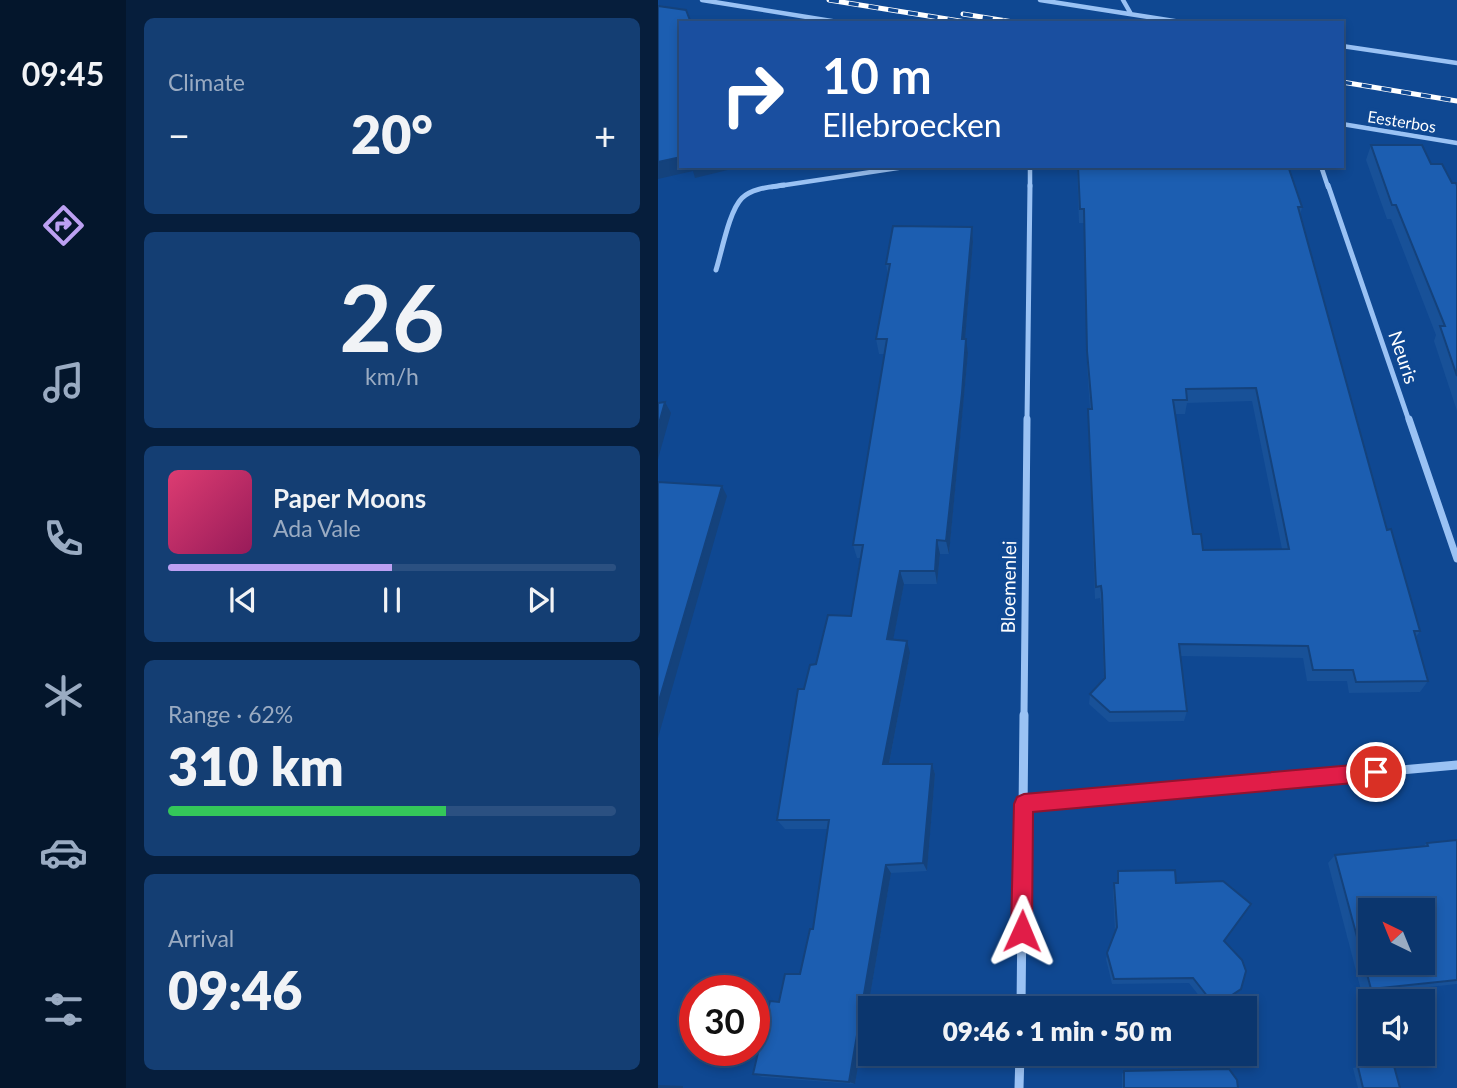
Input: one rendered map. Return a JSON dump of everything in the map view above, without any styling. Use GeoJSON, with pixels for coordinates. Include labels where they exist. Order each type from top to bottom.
{"type":"FeatureCollection","features":[{"type":"Feature","properties":{"kind":"street"},"geometry":{"type":"LineString","coordinates":[[702,0],[832,21]]}},
{"type":"Feature","properties":{"kind":"street"},"geometry":{"type":"LineString","coordinates":[[1040,0],[1175,21]]}},
{"type":"Feature","properties":{"kind":"street"},"geometry":{"type":"LineString","coordinates":[[1123,0],[1131,14]]}},
{"type":"Feature","properties":{"kind":"street"},"geometry":{"type":"LineString","coordinates":[[1344,46],[1457,63]]}},
{"type":"Feature","properties":{"kind":"street","name":"Eesterbos"},"geometry":{"type":"LineString","coordinates":[[1344,124],[1457,143]]}},
{"type":"Feature","properties":{"kind":"street"},"geometry":{"type":"LineString","coordinates":[[716,271],[734,211],[743,197],[762,188],[897,168]]}},
{"type":"Feature","properties":{"kind":"street","name":"Bloemenlei"},"geometry":{"type":"LineString","coordinates":[[1020,996],[1030,168]]}},
{"type":"Feature","properties":{"kind":"street","name":"Neuris"},"geometry":{"type":"LineString","coordinates":[[1322,168],[1457,559]]}},
{"type":"Feature","properties":{"kind":"street"},"geometry":{"type":"LineString","coordinates":[[1024,804],[1457,765]]}},
{"type":"Feature","properties":{"kind":"street"},"geometry":{"type":"LineString","coordinates":[[1019,1088],[1020,1066]]}},
{"type":"Feature","properties":{"kind":"building"},"geometry":{"type":"Polygon","coordinates":[[[658,6],[686,10],[690,21],[679,21],[679,157],[658,162],[658,6]]]}},
{"type":"Feature","properties":{"kind":"building"},"geometry":{"type":"Polygon","coordinates":[[[1371,145],[1422,145],[1431,164],[1442,164],[1452,183],[1456,183],[1457,376],[1440,326],[1445,326],[1396,205],[1392,205],[1371,145]]]}},
{"type":"Feature","properties":{"kind":"building"},"geometry":{"type":"Polygon","coordinates":[[[1078,168],[1289,168],[1302,207],[1298,207],[1387,530],[1391,529],[1420,631],[1414,631],[1428,681],[1356,682],[1353,670],[1313,670],[1308,646],[1179,644],[1187,711],[1110,712],[1090,694],[1105,678],[1102,593],[1101,586],[1096,587],[1088,409],[1092,409],[1087,351],[1084,209],[1080,209],[1078,168]],[[1256,388],[1186,389],[1187,400],[1173,400],[1193,534],[1201,534],[1203,550],[1289,549],[1256,388]]]}},
{"type":"Feature","properties":{"kind":"building"},"geometry":{"type":"Polygon","coordinates":[[[893,226],[972,227],[962,339],[966,339],[962,393],[946,541],[937,540],[935,571],[900,571],[887,639],[907,641],[883,764],[932,764],[923,863],[886,865],[864,996],[858,996],[858,1029],[849,1082],[753,1074],[755,1066],[770,1066],[770,1001],[779,1002],[785,974],[800,974],[810,929],[813,929],[829,820],[777,820],[798,689],[804,689],[810,665],[816,664],[828,615],[851,616],[863,545],[853,545],[887,339],[876,339],[890,264],[886,264],[893,226]]]}},
{"type":"Feature","properties":{"kind":"building"},"geometry":{"type":"Polygon","coordinates":[[[665,402],[658,427],[658,403],[665,402]]]}},
{"type":"Feature","properties":{"kind":"building"},"geometry":{"type":"Polygon","coordinates":[[[658,482],[722,486],[658,704],[658,482]]]}},
{"type":"Feature","properties":{"kind":"building"},"geometry":{"type":"Polygon","coordinates":[[[1457,840],[1457,980],[1371,989],[1367,975],[1435,975],[1435,898],[1358,898],[1358,941],[1335,855],[1428,846],[1427,843],[1457,840]]]}},
{"type":"Feature","properties":{"kind":"building"},"geometry":{"type":"Polygon","coordinates":[[[1175,870],[1176,883],[1223,881],[1251,904],[1224,941],[1242,960],[1246,971],[1241,989],[1230,996],[1207,996],[1193,978],[1114,979],[1107,953],[1117,927],[1114,883],[1118,883],[1118,871],[1175,870]]]}},
{"type":"Feature","properties":{"kind":"building"},"geometry":{"type":"Polygon","coordinates":[[[1394,1066],[1400,1088],[1363,1088],[1358,1067],[1394,1066]]]}},
{"type":"Feature","properties":{"kind":"building"},"geometry":{"type":"Polygon","coordinates":[[[1229,1069],[1237,1080],[1238,1088],[1124,1088],[1124,1071],[1229,1069]]]}},
{"type":"Feature","properties":{"kind":"building"},"geometry":{"type":"Polygon","coordinates":[[[682,1087],[682,1088],[658,1088],[682,1087]]]}},
{"type":"Feature","properties":{"kind":"railway"},"geometry":{"type":"LineString","coordinates":[[829,0],[960,21]]}},
{"type":"Feature","properties":{"kind":"railway"},"geometry":{"type":"LineString","coordinates":[[963,14],[1007,21]]}},
{"type":"Feature","properties":{"kind":"railway"},"geometry":{"type":"LineString","coordinates":[[1344,82],[1457,101]]}},
{"type":"Feature","properties":{"kind":"route"},"geometry":{"type":"LineString","coordinates":[[1022,931],[1024,804],[1376,772]]}}]}
